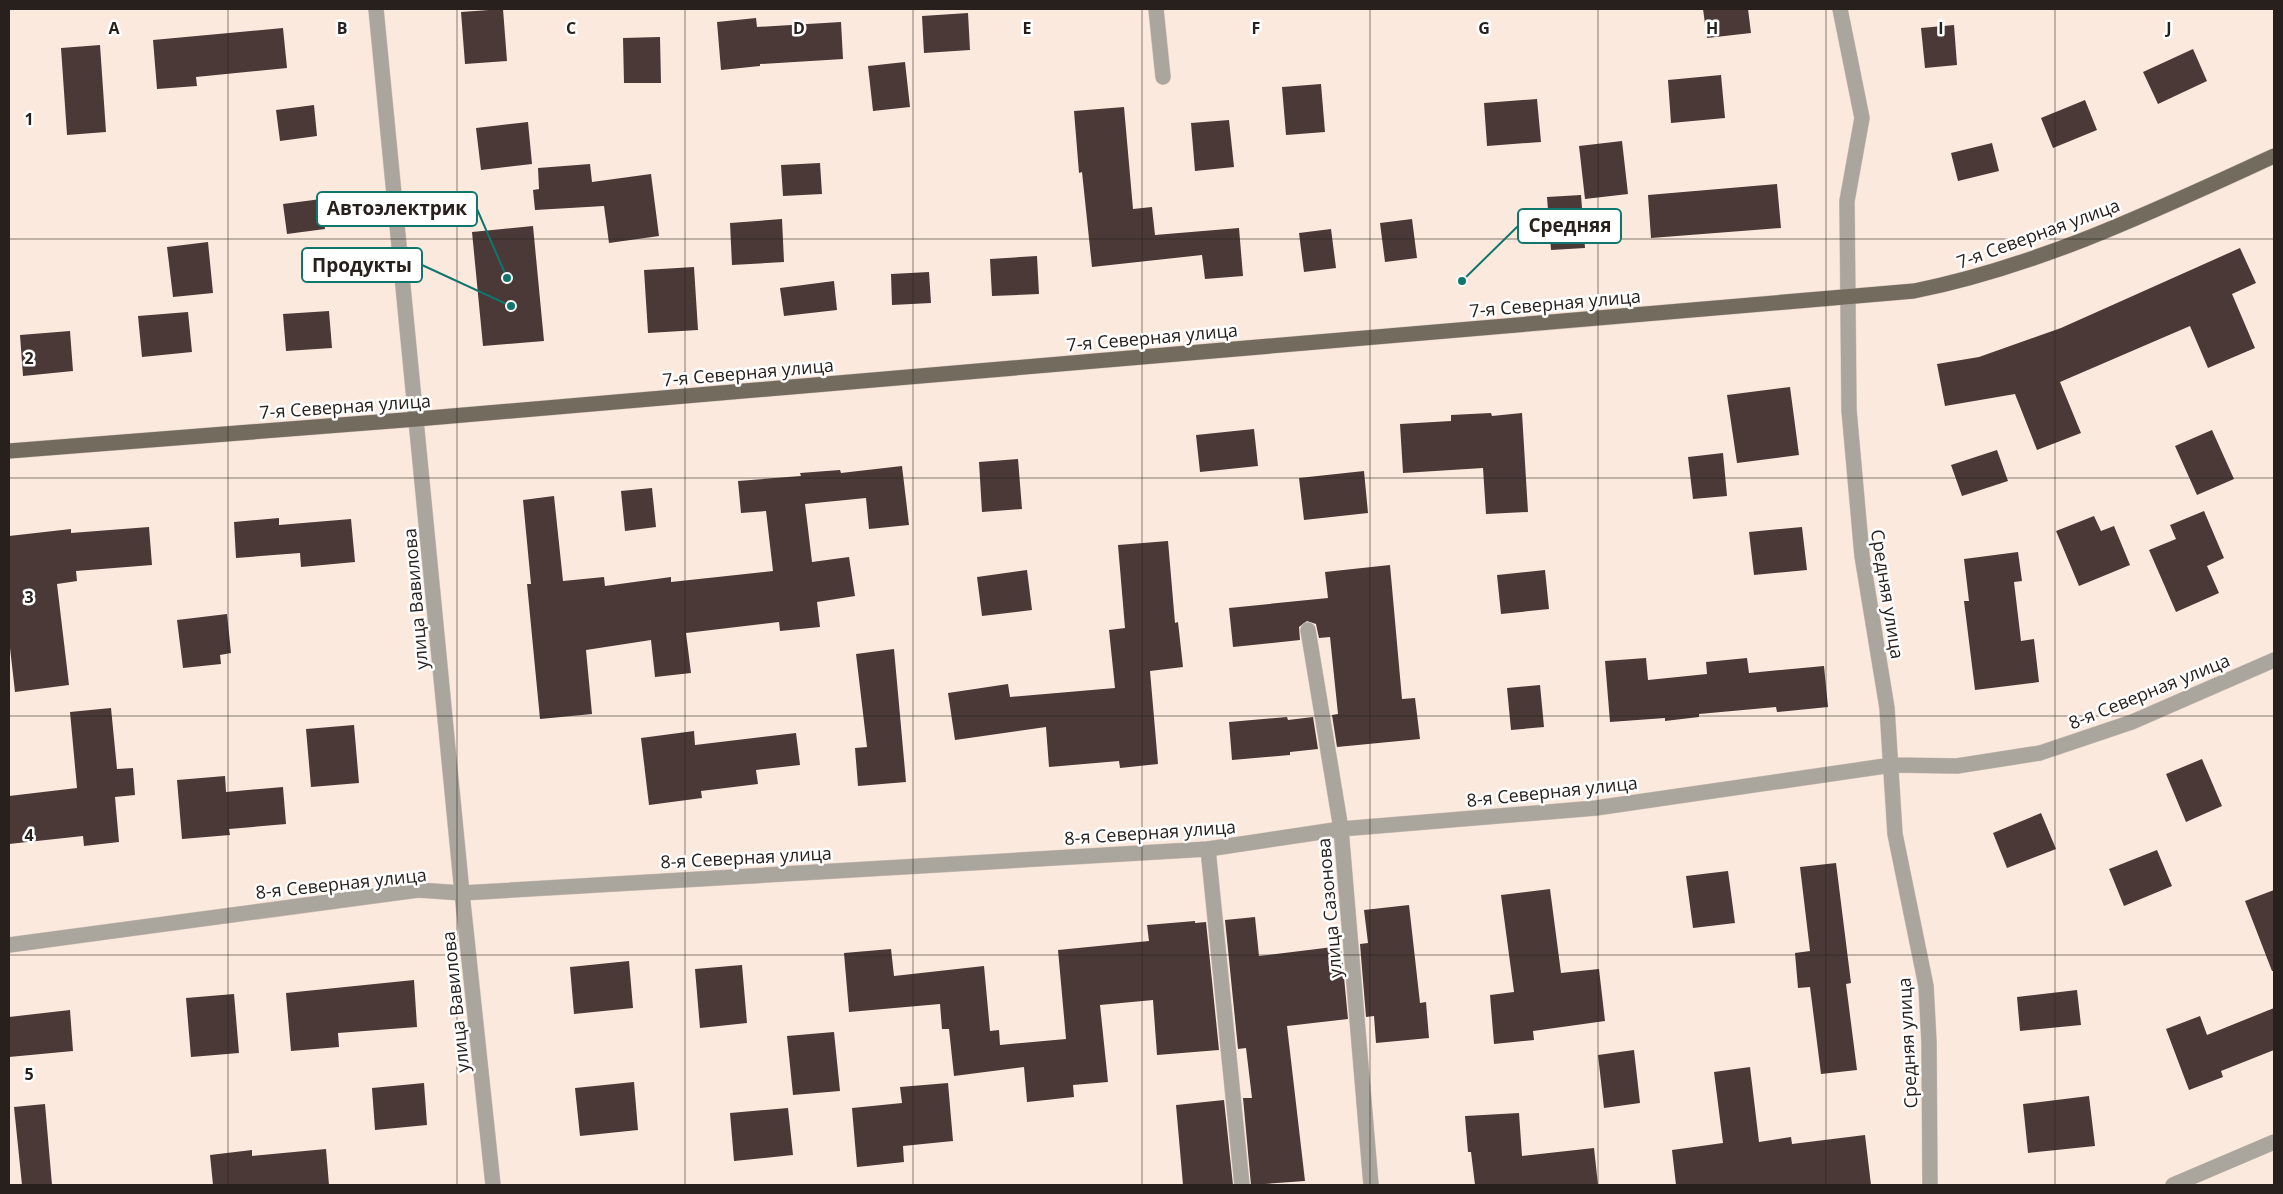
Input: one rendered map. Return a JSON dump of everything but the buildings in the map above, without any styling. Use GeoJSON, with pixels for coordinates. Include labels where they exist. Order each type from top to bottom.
{"type":"FeatureCollection","features":[{"type":"Feature","properties":{"kind":"main road","name":"7-я Северная улица"},"geometry":{"type":"LineString","coordinates":[[9,450],[417,419],[1914,291],[1948,284],[2022,261],[2176,201],[2274,156]]}},
{"type":"Feature","properties":{"kind":"street","name":"улица Вавилова"},"geometry":{"type":"LineString","coordinates":[[376,9],[462,893],[494,1185]]}},
{"type":"Feature","properties":{"kind":"street"},"geometry":{"type":"LineString","coordinates":[[1156,9],[1163,77]]}},
{"type":"Feature","properties":{"kind":"street","name":"Средняя улица"},"geometry":{"type":"LineString","coordinates":[[1840,9],[1862,118],[1847,201],[1846,296],[1849,410],[1862,556],[1886,708],[1892,765],[1895,834],[1926,986],[1929,1042],[1930,1185]]}},
{"type":"Feature","properties":{"kind":"street","name":"улица Сазонова"},"geometry":{"type":"LineString","coordinates":[[1308,630],[1341,829],[1371,1185]]}},
{"type":"Feature","properties":{"kind":"street","name":"8-я Северная улица"},"geometry":{"type":"LineString","coordinates":[[9,945],[418,890],[462,893],[1208,849],[1341,829],[1596,808],[1892,765],[1957,766],[2040,753],[2132,722],[2274,660]]}},
{"type":"Feature","properties":{"kind":"street"},"geometry":{"type":"LineString","coordinates":[[1208,849],[1242,1185]]}},
{"type":"Feature","properties":{"kind":"street"},"geometry":{"type":"LineString","coordinates":[[2173,1185],[2274,1142]]}},
{"type":"Feature","properties":{"kind":"place","name":"Автоэлектрик"},"geometry":{"type":"Point","coordinates":[507,278]}},
{"type":"Feature","properties":{"kind":"place","name":"Средняя"},"geometry":{"type":"Point","coordinates":[1462,281]}},
{"type":"Feature","properties":{"kind":"place","name":"Продукты"},"geometry":{"type":"Point","coordinates":[511,306]}}]}
